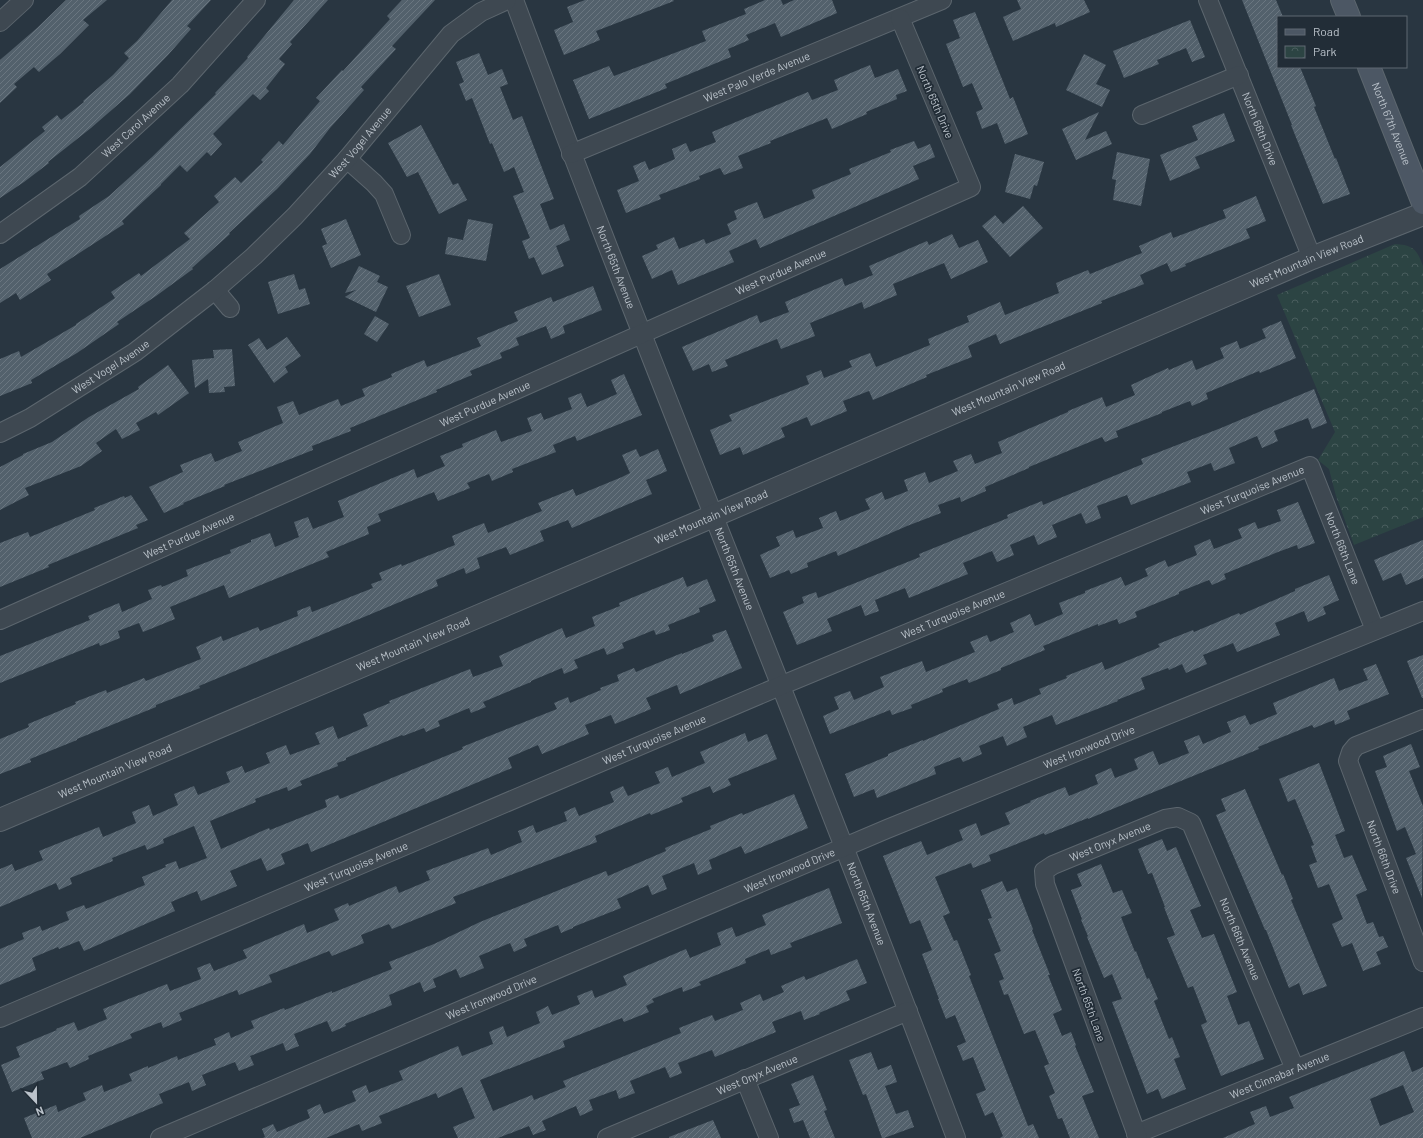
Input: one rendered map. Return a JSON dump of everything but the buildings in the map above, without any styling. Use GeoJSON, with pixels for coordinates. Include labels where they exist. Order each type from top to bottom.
{"type":"FeatureCollection","features":[{"type":"Feature","properties":{"kind":"main road"},"geometry":{"type":"LineString","coordinates":[[1342,0],[1349,16]]}},
{"type":"Feature","properties":{"kind":"main road","name":"North 67th Avenue"},"geometry":{"type":"LineString","coordinates":[[1369,68],[1423,203]]}},
{"type":"Feature","properties":{"kind":"street"},"geometry":{"type":"LineString","coordinates":[[0,22],[24,0]]}},
{"type":"Feature","properties":{"kind":"street","name":"West Carol Avenue"},"geometry":{"type":"LineString","coordinates":[[0,234],[80,177],[91,167],[180,85],[256,0]]}},
{"type":"Feature","properties":{"kind":"street","name":"West Vogel Avenue"},"geometry":{"type":"LineString","coordinates":[[0,433],[30,418],[135,352],[214,290],[254,256],[296,216],[347,159],[451,34],[481,12],[507,0]]}},
{"type":"Feature","properties":{"kind":"street","name":"North 65th Avenue"},"geometry":{"type":"LineString","coordinates":[[514,0],[571,154],[844,847],[956,1138]]}},
{"type":"Feature","properties":{"kind":"street","name":"West Palo Verde Avenue"},"geometry":{"type":"LineString","coordinates":[[571,154],[942,0]]}},
{"type":"Feature","properties":{"kind":"street","name":"North 66th Drive"},"geometry":{"type":"LineString","coordinates":[[1208,0],[1312,258]]}},
{"type":"Feature","properties":{"kind":"street","name":"North 65th Drive"},"geometry":{"type":"LineString","coordinates":[[900,18],[970,187]]}},
{"type":"Feature","properties":{"kind":"street"},"geometry":{"type":"LineString","coordinates":[[1142,115],[1238,75]]}},
{"type":"Feature","properties":{"kind":"street"},"geometry":{"type":"LineString","coordinates":[[347,159],[384,194],[401,235]]}},
{"type":"Feature","properties":{"kind":"street","name":"West Purdue Avenue"},"geometry":{"type":"LineString","coordinates":[[0,620],[641,332],[970,187]]}},
{"type":"Feature","properties":{"kind":"street","name":"West Mountain View Road"},"geometry":{"type":"LineString","coordinates":[[0,820],[713,516],[1312,258],[1423,214]]}},
{"type":"Feature","properties":{"kind":"street"},"geometry":{"type":"LineString","coordinates":[[214,290],[230,308]]}},
{"type":"Feature","properties":{"kind":"street","name":"North 66th Lane"},"geometry":{"type":"LineString","coordinates":[[1310,466],[1375,630]]}},
{"type":"Feature","properties":{"kind":"street","name":"West Turquoise Avenue"},"geometry":{"type":"LineString","coordinates":[[0,1018],[780,686],[1310,466]]}},
{"type":"Feature","properties":{"kind":"street","name":"West Ironwood Drive"},"geometry":{"type":"LineString","coordinates":[[160,1138],[844,847],[1423,610]]}},
{"type":"Feature","properties":{"kind":"street","name":"North 66th Drive"},"geometry":{"type":"LineString","coordinates":[[1423,719],[1356,746],[1351,752],[1348,761],[1423,962]]}},
{"type":"Feature","properties":{"kind":"street","name":"West Onyx Avenue"},"geometry":{"type":"LineString","coordinates":[[1044,871],[1053,865],[1165,819],[1178,817]]}},
{"type":"Feature","properties":{"kind":"street","name":"North 66th Avenue"},"geometry":{"type":"LineString","coordinates":[[1178,817],[1191,823],[1295,1069]]}},
{"type":"Feature","properties":{"kind":"street","name":"North 65th Lane"},"geometry":{"type":"LineString","coordinates":[[1044,871],[1045,884],[1137,1136]]}},
{"type":"Feature","properties":{"kind":"street","name":"West Onyx Avenue"},"geometry":{"type":"LineString","coordinates":[[607,1138],[908,1011]]}},
{"type":"Feature","properties":{"kind":"street","name":"West Cinnabar Avenue"},"geometry":{"type":"LineString","coordinates":[[1137,1136],[1423,1017]]}},
{"type":"Feature","properties":{"kind":"street"},"geometry":{"type":"LineString","coordinates":[[745,1080],[769,1138]]}},
{"type":"Feature","properties":{"kind":"green space"},"geometry":{"type":"Polygon","coordinates":[[[1395,244],[1414,249],[1417,252],[1423,266],[1423,517],[1354,545],[1336,496],[1329,469],[1318,460],[1335,432],[1277,295],[1395,244]]]}}]}
